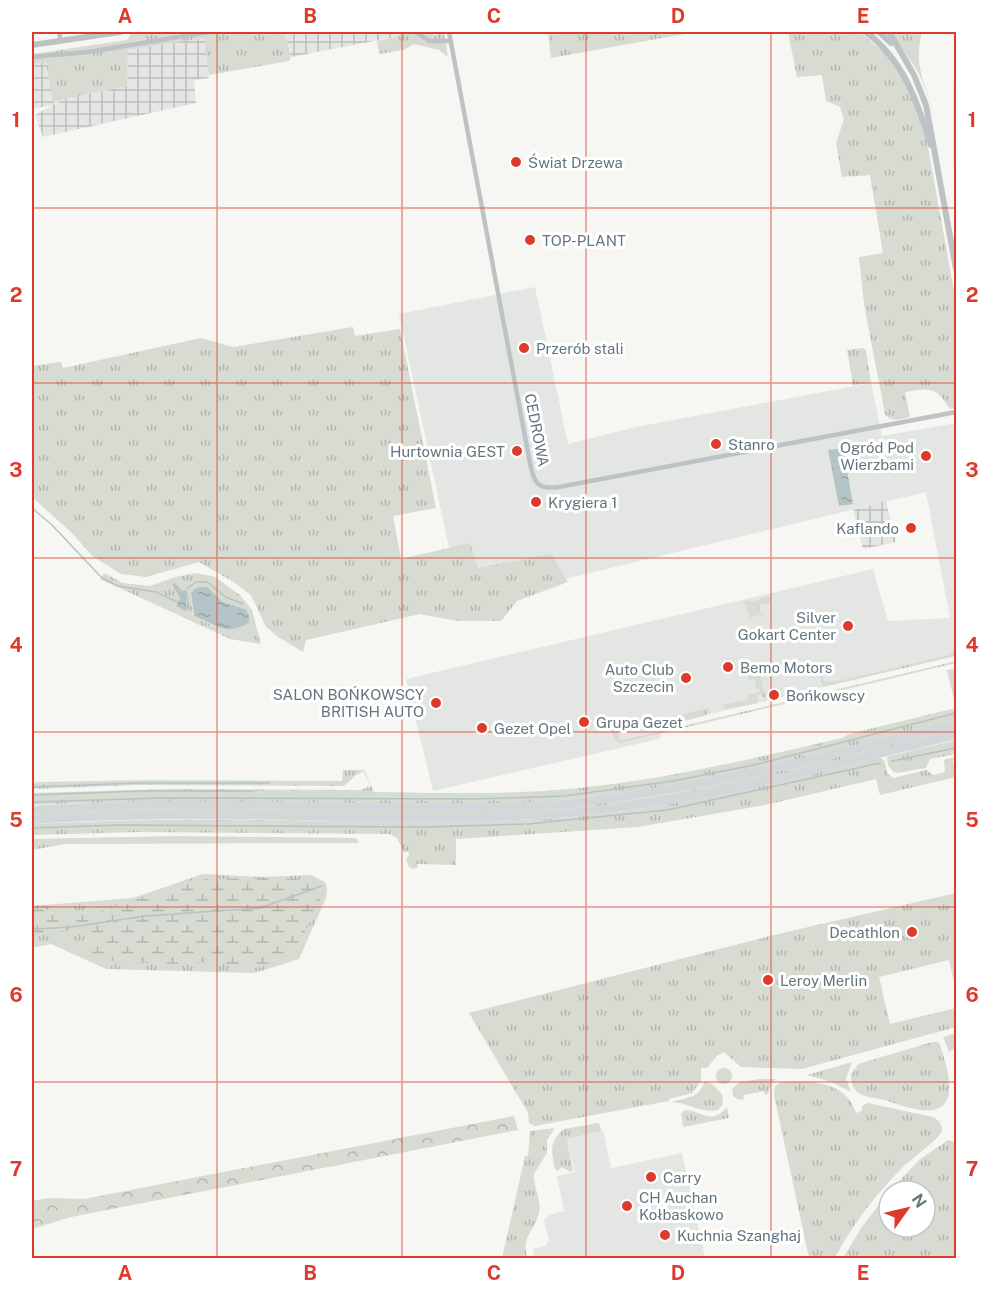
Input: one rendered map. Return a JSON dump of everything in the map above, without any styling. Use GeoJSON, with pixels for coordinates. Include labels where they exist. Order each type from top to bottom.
{"type":"FeatureCollection","features":[{"type":"Feature","properties":{"kind":"main road"},"geometry":{"type":"LineString","coordinates":[[32,810],[131,806],[488,807],[569,803],[640,795],[711,783],[957,725]]}},
{"type":"Feature","properties":{"kind":"main road"},"geometry":{"type":"LineString","coordinates":[[32,820],[131,816],[482,817],[570,813],[642,805],[713,792],[957,735]]}},
{"type":"Feature","properties":{"kind":"street"},"geometry":{"type":"LineString","coordinates":[[59,32],[61,40]]}},
{"type":"Feature","properties":{"kind":"street"},"geometry":{"type":"LineString","coordinates":[[32,45],[120,32]]}},
{"type":"Feature","properties":{"kind":"street"},"geometry":{"type":"LineString","coordinates":[[32,57],[88,52],[209,32]]}},
{"type":"Feature","properties":{"kind":"street"},"geometry":{"type":"LineString","coordinates":[[416,32],[429,41],[450,41]]}},
{"type":"Feature","properties":{"kind":"street","name":"CEDROWA"},"geometry":{"type":"LineString","coordinates":[[449,32],[530,463],[539,485],[559,488],[957,412]]}},
{"type":"Feature","properties":{"kind":"street"},"geometry":{"type":"LineString","coordinates":[[866,32],[885,48],[902,70],[914,93],[936,158]]}},
{"type":"Feature","properties":{"kind":"street"},"geometry":{"type":"LineString","coordinates":[[878,32],[885,48]]}},
{"type":"Feature","properties":{"kind":"street"},"geometry":{"type":"LineString","coordinates":[[878,32],[903,57]]}},
{"type":"Feature","properties":{"kind":"street"},"geometry":{"type":"LineString","coordinates":[[889,32],[917,81],[926,105],[954,242],[957,269]]}},
{"type":"Feature","properties":{"kind":"street"},"geometry":{"type":"LineString","coordinates":[[957,81],[957,167]]}},
{"type":"Feature","properties":{"kind":"shaded area"},"geometry":{"type":"Polygon","coordinates":[[[285,32],[406,32],[400,36],[291,57],[285,32]]]}},
{"type":"Feature","properties":{"kind":"shaded area"},"geometry":{"type":"Polygon","coordinates":[[[205,37],[209,78],[194,80],[196,103],[43,137],[35,115],[53,105],[32,109],[32,59],[46,62],[54,105],[64,99],[127,86],[128,50],[205,37]]]}},
{"type":"Feature","properties":{"kind":"shaded area"},"geometry":{"type":"Polygon","coordinates":[[[535,287],[568,444],[636,427],[871,383],[882,436],[956,423],[956,655],[665,725],[659,739],[433,791],[406,679],[873,569],[888,621],[950,618],[926,492],[461,604],[399,314],[535,287]]]}},
{"type":"Feature","properties":{"kind":"shaded area"},"geometry":{"type":"Polygon","coordinates":[[[886,501],[896,542],[863,549],[853,510],[886,501]]]}},
{"type":"Feature","properties":{"kind":"shaded area","name":"CH Auchan Kołbaskowo"},"geometry":{"type":"Polygon","coordinates":[[[603,1131],[611,1168],[682,1153],[705,1258],[534,1258],[533,1249],[546,1246],[549,1240],[544,1221],[549,1215],[564,1211],[557,1176],[575,1172],[567,1139],[603,1131]]]}},
{"type":"Feature","properties":{"kind":"green space"},"geometry":{"type":"Polygon","coordinates":[[[289,32],[285,33],[291,57],[289,61],[209,75],[204,38],[128,50],[127,86],[64,99],[53,104],[46,62],[32,64],[32,54],[127,40],[131,34],[289,32]]]}},
{"type":"Feature","properties":{"kind":"green space"},"geometry":{"type":"Polygon","coordinates":[[[406,32],[424,32],[435,35],[444,32],[448,57],[439,50],[414,44],[404,50],[379,54],[377,41],[400,36],[406,32]]]}},
{"type":"Feature","properties":{"kind":"green space"},"geometry":{"type":"Polygon","coordinates":[[[548,32],[696,32],[551,58],[548,32]]]}},
{"type":"Feature","properties":{"kind":"green space"},"geometry":{"type":"Polygon","coordinates":[[[788,32],[860,32],[889,57],[907,84],[926,136],[956,302],[956,408],[950,409],[936,392],[921,390],[905,392],[910,417],[893,419],[885,414],[864,304],[859,257],[883,253],[870,175],[842,177],[836,143],[844,119],[840,107],[826,101],[822,75],[797,77],[788,32]]]}},
{"type":"Feature","properties":{"kind":"green space"},"geometry":{"type":"Polygon","coordinates":[[[892,32],[922,32],[919,57],[929,98],[916,69],[892,32]]]}},
{"type":"Feature","properties":{"kind":"green space"},"geometry":{"type":"Polygon","coordinates":[[[353,327],[355,336],[400,329],[436,508],[393,516],[401,559],[470,543],[478,568],[551,554],[568,582],[517,601],[501,621],[457,621],[420,614],[306,640],[303,652],[266,627],[251,595],[199,562],[146,577],[121,574],[91,555],[73,534],[32,497],[32,366],[61,362],[63,368],[201,338],[233,347],[353,327]]]}},
{"type":"Feature","properties":{"kind":"green space"},"geometry":{"type":"Polygon","coordinates":[[[863,348],[866,350],[871,383],[853,385],[847,350],[863,348]]]}},
{"type":"Feature","properties":{"kind":"green space"},"geometry":{"type":"Polygon","coordinates":[[[104,573],[123,583],[150,586],[175,577],[197,573],[215,577],[240,595],[252,610],[261,644],[230,639],[100,579],[104,573]],[[209,589],[191,593],[193,615],[223,628],[237,628],[244,625],[245,609],[223,602],[209,589]]]}},
{"type":"Feature","properties":{"kind":"green space"},"geometry":{"type":"Polygon","coordinates":[[[763,597],[772,597],[769,603],[761,604],[759,607],[766,617],[758,615],[750,618],[744,602],[747,600],[755,602],[763,597]]]}},
{"type":"Feature","properties":{"kind":"green space"},"geometry":{"type":"Polygon","coordinates":[[[956,649],[956,656],[823,687],[820,675],[824,674],[822,681],[834,682],[949,655],[956,649]]]}},
{"type":"Feature","properties":{"kind":"green space"},"geometry":{"type":"Polygon","coordinates":[[[956,661],[956,663],[620,743],[616,741],[609,727],[616,725],[620,741],[956,661]]]}},
{"type":"Feature","properties":{"kind":"green space"},"geometry":{"type":"Polygon","coordinates":[[[758,667],[764,692],[768,691],[769,695],[765,696],[766,701],[764,702],[765,699],[761,694],[757,696],[758,703],[726,709],[722,705],[748,699],[748,695],[760,692],[759,687],[756,690],[755,679],[749,680],[746,670],[758,667]]]}},
{"type":"Feature","properties":{"kind":"green space"},"geometry":{"type":"Polygon","coordinates":[[[956,668],[956,708],[947,670],[956,668]]]}},
{"type":"Feature","properties":{"kind":"green space"},"geometry":{"type":"Polygon","coordinates":[[[709,708],[708,713],[704,716],[663,726],[659,723],[659,720],[709,708]]]}},
{"type":"Feature","properties":{"kind":"green space"},"geometry":{"type":"Polygon","coordinates":[[[956,708],[956,721],[702,780],[599,796],[483,804],[160,802],[32,805],[32,793],[169,789],[360,790],[371,786],[363,771],[344,786],[138,785],[32,789],[32,783],[40,782],[342,781],[343,770],[364,770],[374,792],[502,793],[579,788],[645,779],[744,760],[842,738],[849,734],[956,708]]]}},
{"type":"Feature","properties":{"kind":"green space"},"geometry":{"type":"Polygon","coordinates":[[[956,729],[956,732],[717,788],[669,797],[571,809],[475,814],[162,813],[32,816],[32,813],[173,809],[457,810],[528,808],[619,801],[660,796],[720,784],[956,729]]]}},
{"type":"Feature","properties":{"kind":"green space"},"geometry":{"type":"Polygon","coordinates":[[[956,740],[956,754],[930,759],[926,768],[897,773],[892,771],[888,765],[889,756],[956,740]]]}},
{"type":"Feature","properties":{"kind":"green space"},"geometry":{"type":"Polygon","coordinates":[[[956,757],[953,760],[956,777],[880,795],[876,779],[765,805],[638,827],[456,839],[456,865],[417,864],[418,867],[413,869],[409,867],[406,859],[409,852],[404,852],[397,838],[389,834],[140,832],[32,835],[32,824],[74,822],[472,821],[572,817],[689,800],[880,758],[884,760],[888,774],[893,778],[926,770],[934,775],[945,772],[944,760],[956,757]]]}},
{"type":"Feature","properties":{"kind":"green space"},"geometry":{"type":"Polygon","coordinates":[[[176,836],[356,838],[358,843],[65,844],[32,850],[32,839],[176,836]]]}},
{"type":"Feature","properties":{"kind":"green space"},"geometry":{"type":"Polygon","coordinates":[[[203,874],[262,877],[311,875],[325,882],[326,898],[299,959],[255,973],[106,969],[51,944],[32,948],[32,906],[133,898],[203,874]]]}},
{"type":"Feature","properties":{"kind":"green space"},"geometry":{"type":"Polygon","coordinates":[[[281,878],[320,881],[325,889],[300,943],[283,961],[257,968],[209,962],[173,964],[113,961],[94,957],[91,947],[93,932],[87,927],[32,937],[32,906],[39,905],[61,917],[95,913],[157,892],[206,879],[281,878]]]}},
{"type":"Feature","properties":{"kind":"green space"},"geometry":{"type":"Polygon","coordinates":[[[956,893],[956,991],[949,960],[879,977],[890,1024],[956,1008],[956,1027],[802,1069],[741,1067],[724,1052],[717,1056],[707,1068],[701,1068],[701,1081],[692,1093],[669,1099],[669,1101],[535,1126],[529,1123],[528,1113],[469,1013],[774,935],[956,893]]]}},
{"type":"Feature","properties":{"kind":"green space"},"geometry":{"type":"Polygon","coordinates":[[[956,1033],[956,1047],[949,1052],[943,1037],[956,1033]]]}},
{"type":"Feature","properties":{"kind":"green space"},"geometry":{"type":"Polygon","coordinates":[[[938,1042],[940,1045],[949,1082],[949,1095],[945,1104],[937,1109],[909,1108],[864,1096],[854,1088],[851,1075],[858,1064],[938,1042]]]}},
{"type":"Feature","properties":{"kind":"green space"},"geometry":{"type":"Polygon","coordinates":[[[852,1062],[846,1078],[851,1092],[831,1082],[807,1075],[852,1062]]]}},
{"type":"Feature","properties":{"kind":"green space"},"geometry":{"type":"Polygon","coordinates":[[[724,1068],[730,1070],[732,1076],[730,1082],[724,1084],[718,1082],[716,1076],[718,1070],[724,1068]]]}},
{"type":"Feature","properties":{"kind":"green space"},"geometry":{"type":"Polygon","coordinates":[[[776,1079],[771,1084],[768,1094],[765,1095],[764,1091],[744,1095],[743,1100],[733,1096],[732,1089],[739,1082],[776,1079]]]}},
{"type":"Feature","properties":{"kind":"green space"},"geometry":{"type":"Polygon","coordinates":[[[705,1081],[712,1084],[722,1094],[723,1104],[718,1110],[706,1111],[673,1102],[693,1096],[699,1092],[705,1081]]]}},
{"type":"Feature","properties":{"kind":"green space"},"geometry":{"type":"Polygon","coordinates":[[[782,1082],[826,1085],[844,1094],[856,1113],[862,1111],[862,1106],[868,1103],[933,1117],[941,1126],[939,1136],[892,1179],[877,1179],[877,1195],[835,1258],[809,1258],[774,1095],[775,1086],[782,1082]]]}},
{"type":"Feature","properties":{"kind":"green space"},"geometry":{"type":"Polygon","coordinates":[[[727,1107],[729,1118],[683,1127],[681,1114],[685,1110],[711,1117],[721,1113],[727,1107]]]}},
{"type":"Feature","properties":{"kind":"green space"},"geometry":{"type":"Polygon","coordinates":[[[514,1116],[518,1130],[71,1217],[32,1229],[32,1201],[48,1198],[84,1199],[514,1116]]]}},
{"type":"Feature","properties":{"kind":"green space"},"geometry":{"type":"Polygon","coordinates":[[[599,1123],[601,1131],[567,1139],[573,1170],[570,1172],[562,1167],[557,1171],[552,1147],[559,1133],[564,1129],[599,1123]]]}},
{"type":"Feature","properties":{"kind":"green space"},"geometry":{"type":"Polygon","coordinates":[[[555,1128],[547,1140],[547,1153],[534,1174],[540,1208],[537,1220],[527,1238],[527,1258],[502,1258],[525,1156],[528,1156],[530,1131],[555,1128]]]}},
{"type":"Feature","properties":{"kind":"green space"},"geometry":{"type":"Polygon","coordinates":[[[948,1140],[956,1143],[956,1258],[843,1258],[861,1228],[877,1207],[877,1239],[937,1239],[937,1179],[901,1179],[919,1160],[948,1140]]]}},
{"type":"Feature","properties":{"kind":"water"},"geometry":{"type":"Polygon","coordinates":[[[843,448],[853,504],[839,506],[828,450],[843,448]]]}},
{"type":"Feature","properties":{"kind":"water"},"geometry":{"type":"Polygon","coordinates":[[[175,583],[182,591],[186,591],[186,611],[176,606],[180,598],[172,584],[175,583]]]}},
{"type":"Feature","properties":{"kind":"water"},"geometry":{"type":"Polygon","coordinates":[[[201,587],[207,587],[223,602],[245,609],[249,622],[234,629],[228,629],[215,626],[194,616],[191,593],[201,587]]]}},
{"type":"Feature","properties":{"kind":"waterway"},"geometry":{"type":"LineString","coordinates":[[32,508],[52,525],[102,578],[118,586],[156,592],[177,602]]}},
{"type":"Feature","properties":{"kind":"waterway"},"geometry":{"type":"LineString","coordinates":[[187,589],[196,582],[207,582],[226,597],[243,604]]}},
{"type":"Feature","properties":{"kind":"waterway"},"geometry":{"type":"LineString","coordinates":[[186,591],[189,608],[192,608]]}},
{"type":"Feature","properties":{"kind":"waterway"},"geometry":{"type":"LineString","coordinates":[[32,802],[161,798],[476,799],[565,796],[673,781],[754,765],[956,713]]}},
{"type":"Feature","properties":{"kind":"waterway"},"geometry":{"type":"LineString","coordinates":[[892,761],[956,748]]}},
{"type":"Feature","properties":{"kind":"waterway"},"geometry":{"type":"LineString","coordinates":[[32,828],[120,825],[425,827],[528,824],[667,810],[880,763]]}},
{"type":"Feature","properties":{"kind":"waterway"},"geometry":{"type":"LineString","coordinates":[[32,787],[137,783],[269,783]]}},
{"type":"Feature","properties":{"kind":"waterway"},"geometry":{"type":"LineString","coordinates":[[32,795],[143,791],[254,791]]}},
{"type":"Feature","properties":{"kind":"waterway"},"geometry":{"type":"LineString","coordinates":[[32,926],[35,929],[72,927],[145,916],[260,908],[322,886]]}},
{"type":"Feature","properties":{"kind":"place","name":"Świat Drzewa"},"geometry":{"type":"Point","coordinates":[516,162]}},
{"type":"Feature","properties":{"kind":"place","name":"TOP-PLANT"},"geometry":{"type":"Point","coordinates":[530,240]}},
{"type":"Feature","properties":{"kind":"place","name":"Przerób stali"},"geometry":{"type":"Point","coordinates":[524,348]}},
{"type":"Feature","properties":{"kind":"place","name":"Stanro"},"geometry":{"type":"Point","coordinates":[716,444]}},
{"type":"Feature","properties":{"kind":"place","name":"Hurtownia GEST"},"geometry":{"type":"Point","coordinates":[517,451]}},
{"type":"Feature","properties":{"kind":"place","name":"Ogród Pod Wierzbami"},"geometry":{"type":"Point","coordinates":[926,456]}},
{"type":"Feature","properties":{"kind":"place","name":"Krygiera 1"},"geometry":{"type":"Point","coordinates":[536,502]}},
{"type":"Feature","properties":{"kind":"place","name":"Kaflando"},"geometry":{"type":"Point","coordinates":[911,528]}},
{"type":"Feature","properties":{"kind":"place","name":"Silver Gokart Center"},"geometry":{"type":"Point","coordinates":[848,626]}},
{"type":"Feature","properties":{"kind":"place","name":"Bemo Motors"},"geometry":{"type":"Point","coordinates":[728,667]}},
{"type":"Feature","properties":{"kind":"place","name":"Auto Club Szczecin"},"geometry":{"type":"Point","coordinates":[686,678]}},
{"type":"Feature","properties":{"kind":"place","name":"Bońkowscy"},"geometry":{"type":"Point","coordinates":[774,695]}},
{"type":"Feature","properties":{"kind":"place","name":"SALON BOŃKOWSCY BRITISH AUTO"},"geometry":{"type":"Point","coordinates":[436,703]}},
{"type":"Feature","properties":{"kind":"place","name":"Grupa Gezet"},"geometry":{"type":"Point","coordinates":[584,722]}},
{"type":"Feature","properties":{"kind":"place","name":"Gezet Opel"},"geometry":{"type":"Point","coordinates":[482,728]}},
{"type":"Feature","properties":{"kind":"place","name":"Decathlon"},"geometry":{"type":"Point","coordinates":[912,932]}},
{"type":"Feature","properties":{"kind":"place","name":"Leroy Merlin"},"geometry":{"type":"Point","coordinates":[768,980]}},
{"type":"Feature","properties":{"kind":"place","name":"Carry"},"geometry":{"type":"Point","coordinates":[651,1177]}},
{"type":"Feature","properties":{"kind":"place","name":"CH Auchan Kołbaskowo"},"geometry":{"type":"Point","coordinates":[627,1206]}},
{"type":"Feature","properties":{"kind":"place","name":"Kuchnia Szanghaj"},"geometry":{"type":"Point","coordinates":[665,1235]}}]}
